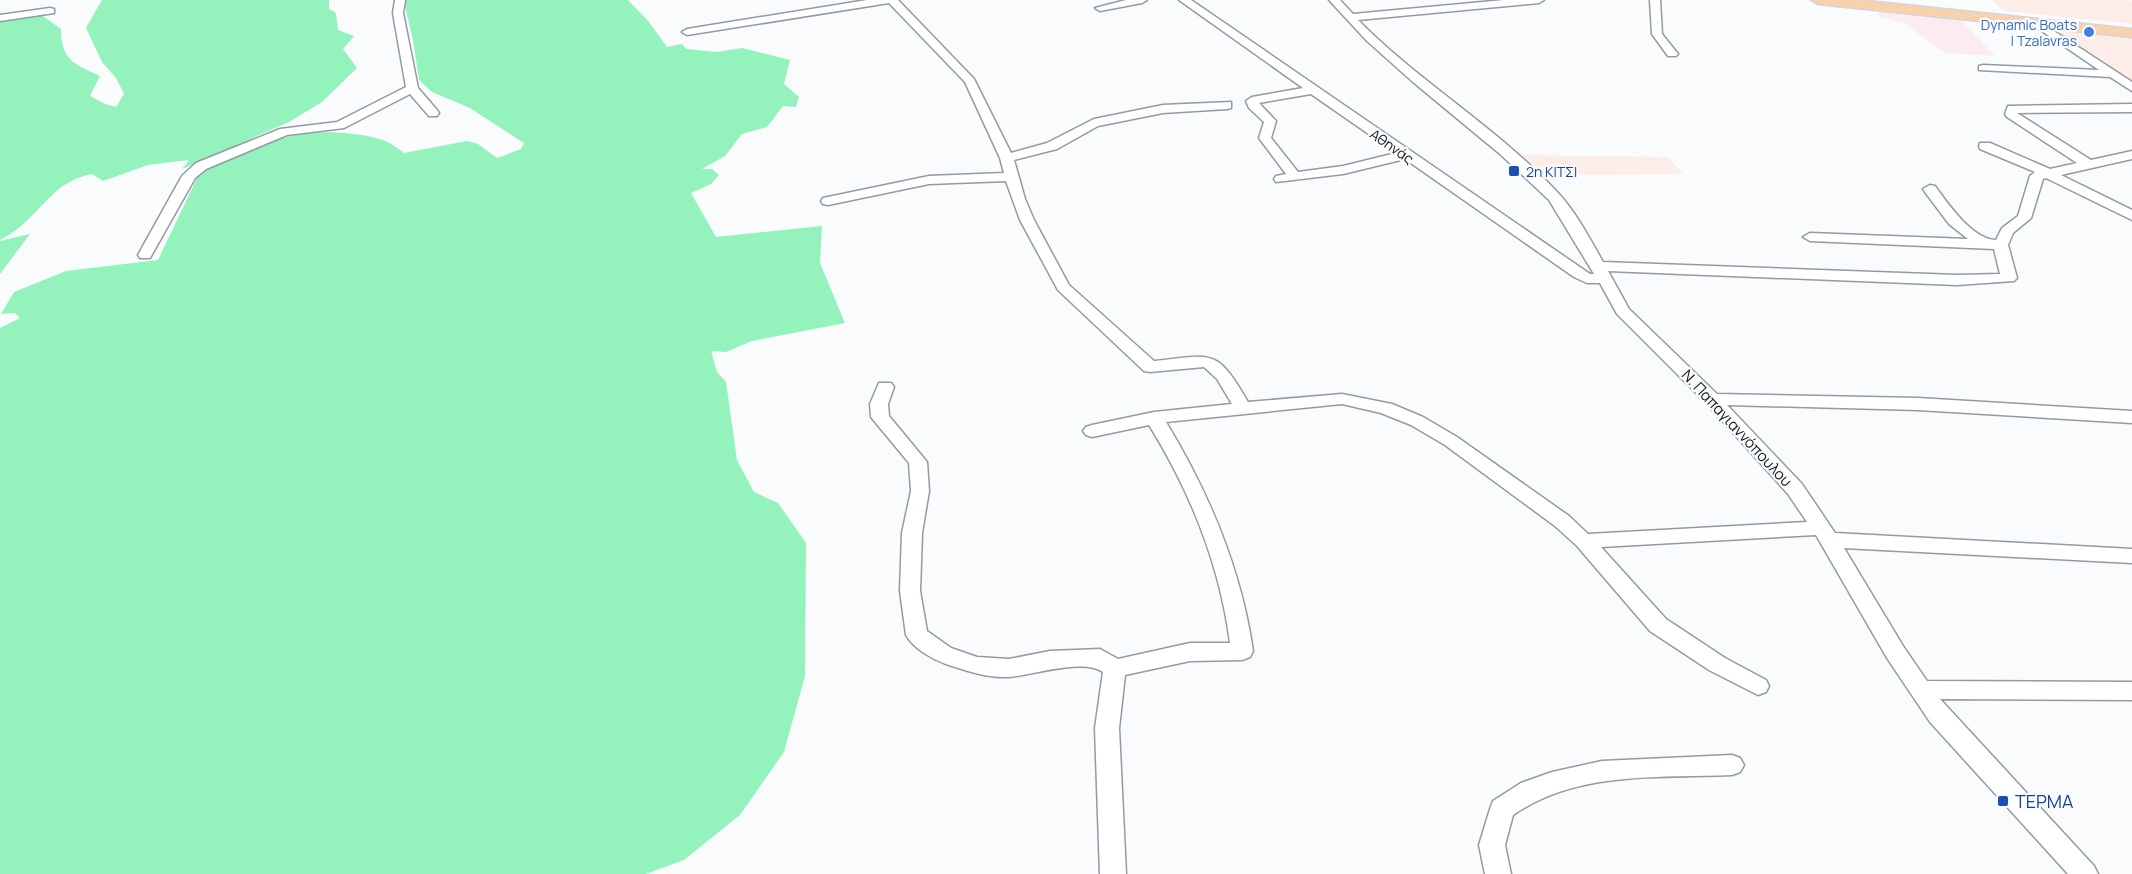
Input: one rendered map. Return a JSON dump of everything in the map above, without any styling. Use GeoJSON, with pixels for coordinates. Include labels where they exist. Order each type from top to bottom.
{"type":"FeatureCollection","features":[{"type":"Feature","properties":{"kind":"main road"},"geometry":{"type":"LineString","coordinates":[[1818,0],[2132,33]]}},
{"type":"Feature","properties":{"kind":"main road"},"geometry":{"type":"LineString","coordinates":[[1870,0],[2132,28]]}},
{"type":"Feature","properties":{"kind":"street"},"geometry":{"type":"LineString","coordinates":[[400,0],[398,13],[412,89],[433,113]]}},
{"type":"Feature","properties":{"kind":"street"},"geometry":{"type":"LineString","coordinates":[[687,32],[887,0]]}},
{"type":"Feature","properties":{"kind":"street"},"geometry":{"type":"LineString","coordinates":[[893,0],[970,81],[1007,158],[1018,199],[1063,287],[1150,367],[1198,362],[1209,362],[1215,366],[1243,408]]}},
{"type":"Feature","properties":{"kind":"street"},"geometry":{"type":"LineString","coordinates":[[1100,8],[1142,0]]}},
{"type":"Feature","properties":{"kind":"street","name":"Αθηνάς"},"geometry":{"type":"LineString","coordinates":[[1184,0],[1579,274],[1594,279],[1602,273],[1997,281],[2009,278],[2001,245]]}},
{"type":"Feature","properties":{"kind":"street","name":"Ν. Παπαγιαννόπουλου"},"geometry":{"type":"LineString","coordinates":[[1334,0],[1417,81],[1505,151],[1554,197],[1623,311],[1712,399],[1795,489],[1826,534],[1895,652],[1938,715],[2085,874]]}},
{"type":"Feature","properties":{"kind":"street"},"geometry":{"type":"LineString","coordinates":[[1351,17],[1539,0]]}},
{"type":"Feature","properties":{"kind":"street"},"geometry":{"type":"LineString","coordinates":[[1655,0],[1657,34],[1672,54]]}},
{"type":"Feature","properties":{"kind":"street"},"geometry":{"type":"LineString","coordinates":[[0,18],[50,11]]}},
{"type":"Feature","properties":{"kind":"street"},"geometry":{"type":"LineString","coordinates":[[2037,23],[2132,87]]}},
{"type":"Feature","properties":{"kind":"street"},"geometry":{"type":"LineString","coordinates":[[1983,68],[2112,74]]}},
{"type":"Feature","properties":{"kind":"street"},"geometry":{"type":"LineString","coordinates":[[145,255],[189,176],[195,170],[220,157],[284,132],[340,125],[412,89]]}},
{"type":"Feature","properties":{"kind":"street"},"geometry":{"type":"LineString","coordinates":[[1311,90],[1252,101],[1270,121],[1265,138],[1286,176],[1343,170],[1405,155]]}},
{"type":"Feature","properties":{"kind":"street"},"geometry":{"type":"LineString","coordinates":[[1007,158],[1052,146],[1094,123],[1162,109],[1227,105]]}},
{"type":"Feature","properties":{"kind":"street"},"geometry":{"type":"LineString","coordinates":[[2089,165],[2011,114],[2012,109],[2132,108]]}},
{"type":"Feature","properties":{"kind":"street"},"geometry":{"type":"LineString","coordinates":[[1984,146],[2044,172],[2132,216]]}},
{"type":"Feature","properties":{"kind":"street"},"geometry":{"type":"LineString","coordinates":[[1810,237],[2001,245],[2007,231],[2024,218],[2037,176],[2044,172],[2132,155]]}},
{"type":"Feature","properties":{"kind":"street"},"geometry":{"type":"LineString","coordinates":[[828,201],[929,180],[1013,177]]}},
{"type":"Feature","properties":{"kind":"street"},"geometry":{"type":"LineString","coordinates":[[1930,189],[1954,221],[1983,244]]}},
{"type":"Feature","properties":{"kind":"street"},"geometry":{"type":"LineString","coordinates":[[885,387],[879,404],[880,417],[918,462],[920,491],[912,533],[910,591],[917,635],[943,654],[977,666],[1009,668],[1050,660],[1100,658],[1115,668],[1190,652],[1242,651],[1230,591],[1207,521],[1185,468],[1154,418]]}},
{"type":"Feature","properties":{"kind":"street"},"geometry":{"type":"LineString","coordinates":[[1092,430],[1154,418],[1342,399],[1386,408],[1451,441],[1547,510],[1584,541],[1658,625],[1717,664],[1758,686]]}},
{"type":"Feature","properties":{"kind":"street"},"geometry":{"type":"LineString","coordinates":[[1712,399],[1918,404],[2132,417]]}},
{"type":"Feature","properties":{"kind":"street"},"geometry":{"type":"LineString","coordinates":[[1584,541],[1826,534],[2132,556]]}},
{"type":"Feature","properties":{"kind":"street"},"geometry":{"type":"LineString","coordinates":[[1113,874],[1107,728],[1115,668]]}},
{"type":"Feature","properties":{"kind":"street"},"geometry":{"type":"LineString","coordinates":[[1920,690],[2132,691]]}},
{"type":"Feature","properties":{"kind":"street"},"geometry":{"type":"LineString","coordinates":[[1498,874],[1492,845],[1502,809],[1529,791],[1565,779],[1624,769],[1732,765]]}},
{"type":"Feature","properties":{"kind":"shaded area"},"geometry":{"type":"Polygon","coordinates":[[[1992,0],[2132,1],[2132,24],[2004,11],[1992,0]]]}},
{"type":"Feature","properties":{"kind":"shaded area"},"geometry":{"type":"Polygon","coordinates":[[[1882,9],[1959,18],[1995,56],[1945,53],[1906,24],[1877,16],[1882,9]]]}},
{"type":"Feature","properties":{"kind":"shaded area"},"geometry":{"type":"Polygon","coordinates":[[[2046,25],[2132,35],[2132,81],[2046,25]]]}},
{"type":"Feature","properties":{"kind":"shaded area"},"geometry":{"type":"Polygon","coordinates":[[[1521,155],[1668,157],[1683,174],[1548,175],[1521,155]]]}},
{"type":"Feature","properties":{"kind":"green space"},"geometry":{"type":"Polygon","coordinates":[[[102,0],[329,0],[329,9],[336,13],[338,30],[354,36],[343,49],[357,68],[322,102],[289,122],[182,169],[189,160],[148,165],[103,181],[92,174],[69,182],[52,195],[20,227],[0,240],[0,19],[40,14],[61,29],[66,54],[76,64],[100,76],[90,96],[116,107],[124,94],[116,78],[102,62],[86,28],[102,0]]]}},
{"type":"Feature","properties":{"kind":"green space"},"geometry":{"type":"Polygon","coordinates":[[[405,0],[628,0],[649,22],[667,47],[682,44],[686,49],[717,52],[742,48],[790,60],[784,84],[799,97],[796,107],[783,106],[767,127],[742,134],[725,156],[702,169],[712,169],[719,175],[711,184],[691,193],[716,237],[822,226],[820,263],[845,323],[752,341],[726,352],[711,351],[717,372],[726,382],[737,460],[754,492],[778,503],[806,543],[805,676],[784,752],[740,815],[684,860],[646,874],[0,874],[0,328],[20,318],[15,313],[1,314],[14,292],[66,271],[158,260],[198,176],[205,168],[260,145],[294,135],[332,132],[380,139],[404,153],[467,141],[478,144],[497,158],[521,149],[524,143],[470,108],[432,92],[419,80],[405,0]]]}},
{"type":"Feature","properties":{"kind":"green space"},"geometry":{"type":"Polygon","coordinates":[[[30,234],[0,274],[0,241],[30,234]]]}},
{"type":"Feature","properties":{"kind":"place","name":"Dynamic Boats | Tzalavras"},"geometry":{"type":"Point","coordinates":[2089,32]}},
{"type":"Feature","properties":{"kind":"place","name":"2η ΚΙΤΣΙ"},"geometry":{"type":"Point","coordinates":[1514,171]}},
{"type":"Feature","properties":{"kind":"place","name":"ΤΕΡΜΑ"},"geometry":{"type":"Point","coordinates":[2003,801]}}]}
